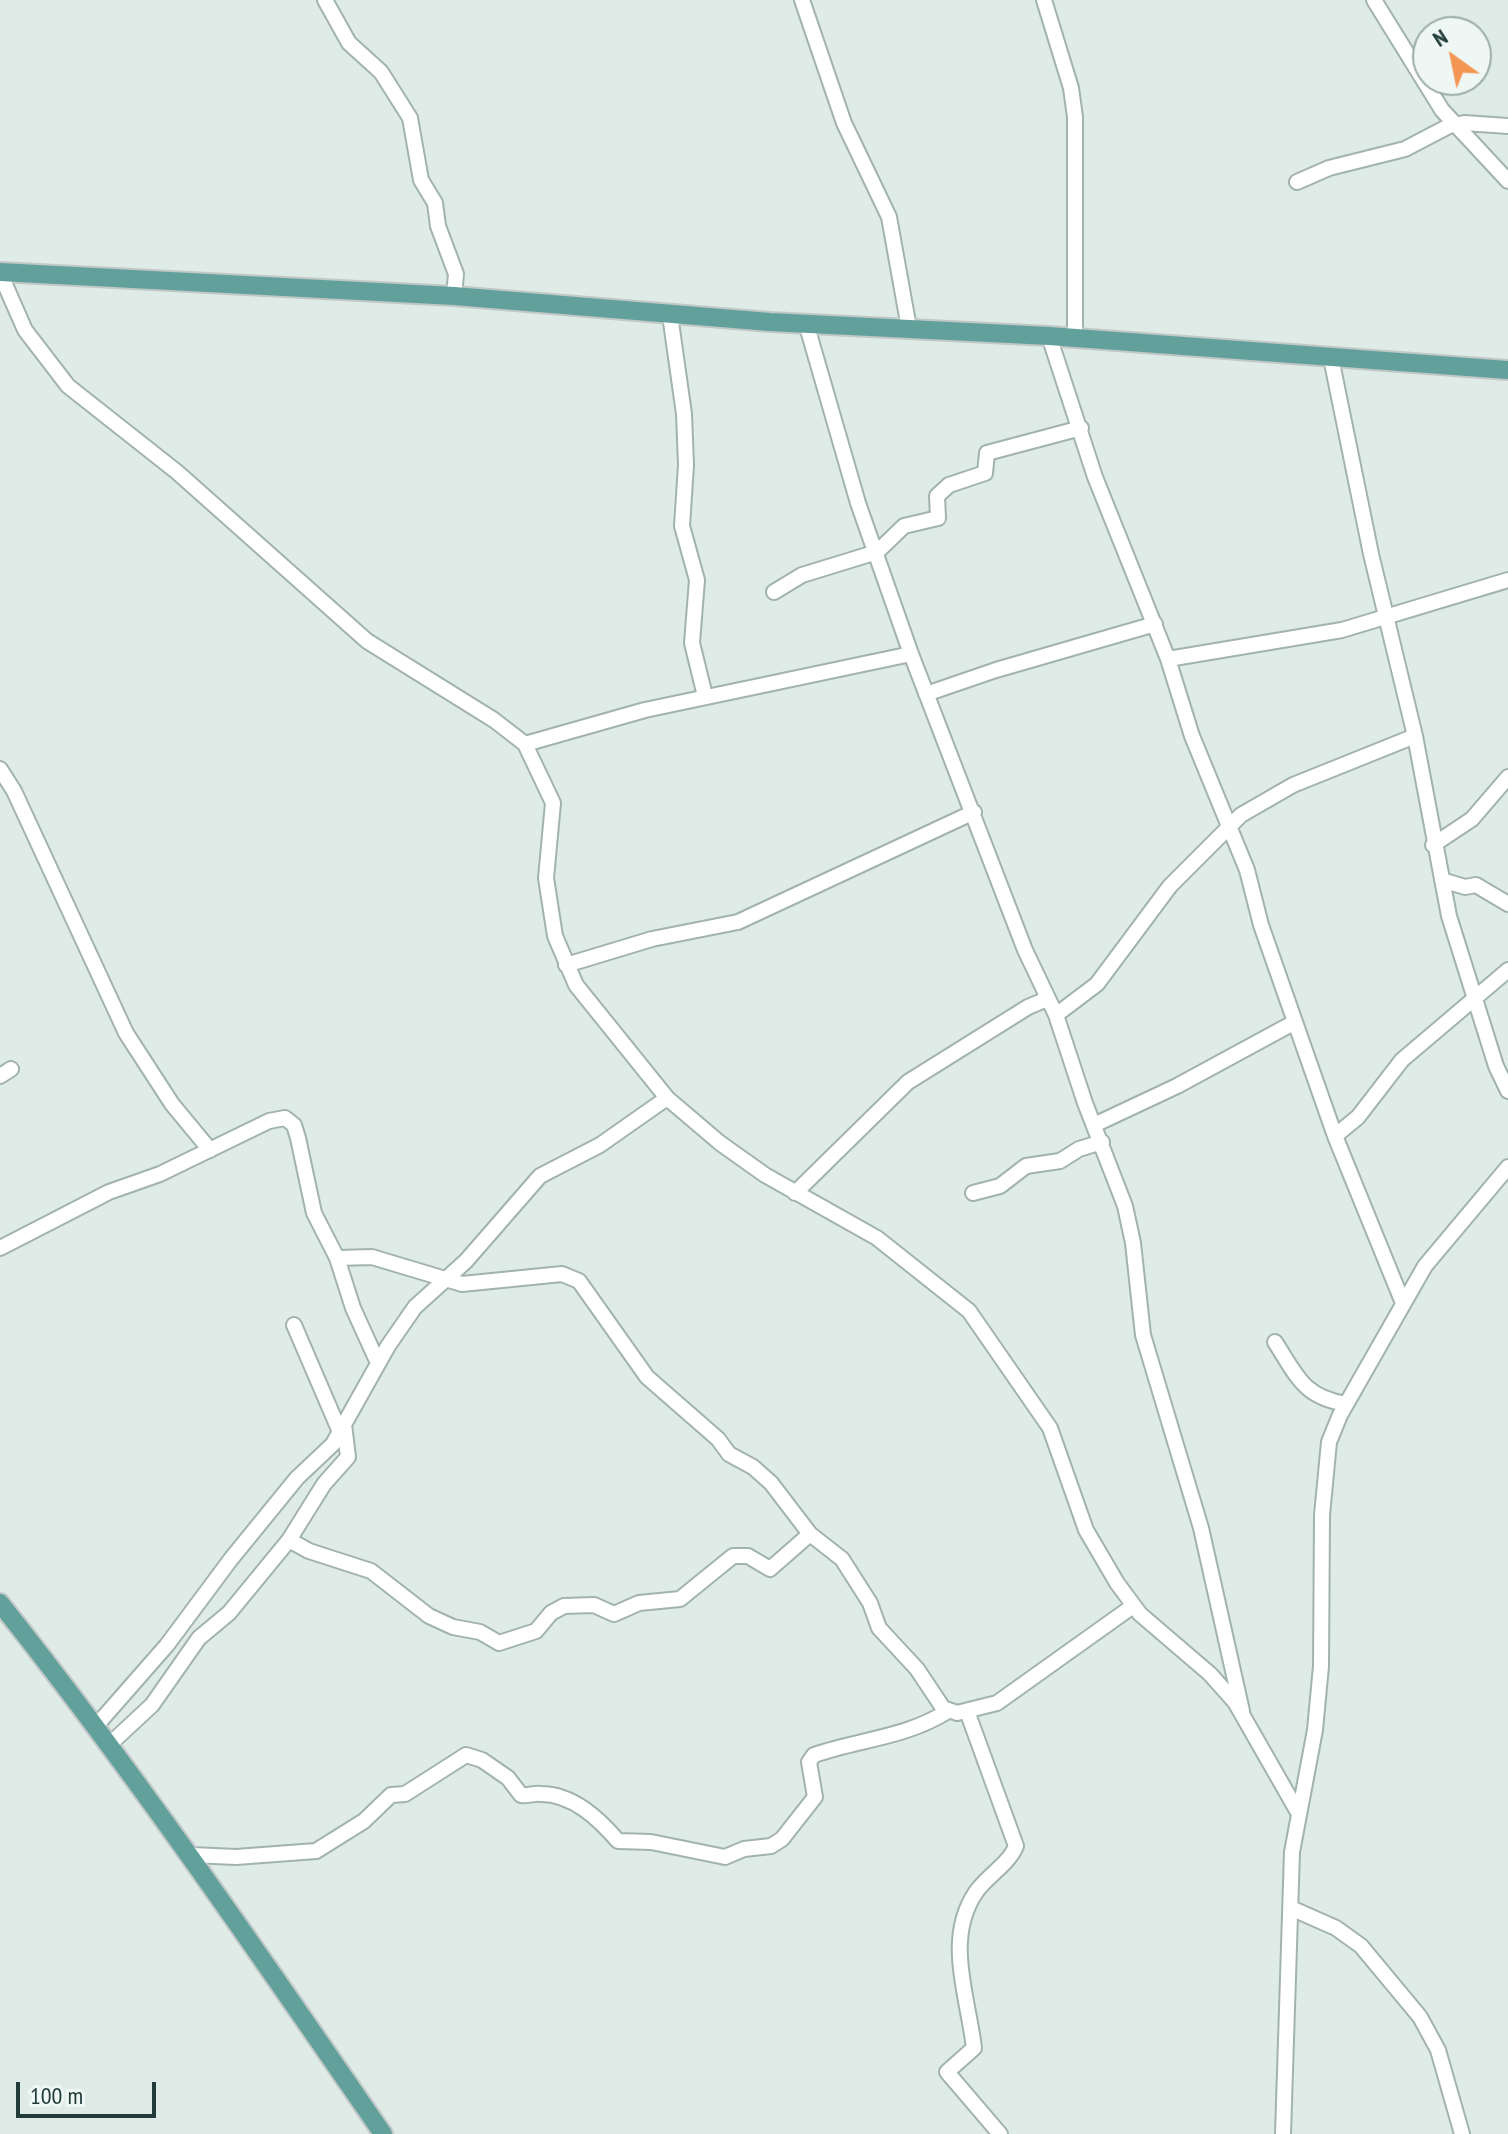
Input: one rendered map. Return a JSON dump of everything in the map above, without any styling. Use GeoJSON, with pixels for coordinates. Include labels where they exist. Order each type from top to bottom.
{"type":"FeatureCollection","features":[{"type":"Feature","properties":{"kind":"main road"},"geometry":{"type":"LineString","coordinates":[[0,273],[454,296],[670,315],[1049,336],[1508,370]]}},
{"type":"Feature","properties":{"kind":"main road"},"geometry":{"type":"LineString","coordinates":[[0,1603],[192,1855],[383,2134]]}},
{"type":"Feature","properties":{"kind":"street"},"geometry":{"type":"LineString","coordinates":[[325,0],[349,43],[381,72],[410,118],[421,180],[435,203],[438,226],[453,263],[454,296]]}},
{"type":"Feature","properties":{"kind":"street"},"geometry":{"type":"LineString","coordinates":[[802,0],[844,123],[889,217],[909,328]]}},
{"type":"Feature","properties":{"kind":"street"},"geometry":{"type":"LineString","coordinates":[[1044,0],[1071,88],[1075,117],[1075,339]]}},
{"type":"Feature","properties":{"kind":"street"},"geometry":{"type":"LineString","coordinates":[[1374,0],[1442,110],[1508,181]]}},
{"type":"Feature","properties":{"kind":"street"},"geometry":{"type":"LineString","coordinates":[[1297,182],[1329,168],[1405,149],[1456,124],[1508,126]]}},
{"type":"Feature","properties":{"kind":"street"},"geometry":{"type":"LineString","coordinates":[[0,273],[25,330],[68,386],[177,472],[367,641],[494,720],[525,744],[553,803],[546,878],[555,936],[576,985],[667,1098],[742,1160],[877,1238],[969,1311],[1050,1428],[1086,1530],[1133,1606],[1210,1674],[1242,1714],[1299,1814]]}},
{"type":"Feature","properties":{"kind":"street"},"geometry":{"type":"LineString","coordinates":[[670,315],[684,414],[686,465],[682,526],[697,580],[692,643],[705,696]]}},
{"type":"Feature","properties":{"kind":"street"},"geometry":{"type":"LineString","coordinates":[[806,323],[858,503],[911,654],[1025,950],[1056,1015],[1125,1206],[1133,1243],[1143,1335],[1201,1528],[1240,1690],[1242,1714]]}},
{"type":"Feature","properties":{"kind":"street"},"geometry":{"type":"LineString","coordinates":[[1049,336],[1095,477],[1155,624],[1192,736],[1247,870],[1261,925],[1335,1136],[1403,1303]]}},
{"type":"Feature","properties":{"kind":"street"},"geometry":{"type":"LineString","coordinates":[[1331,358],[1415,736],[1433,845],[1474,999],[1508,1091]]}},
{"type":"Feature","properties":{"kind":"street"},"geometry":{"type":"LineString","coordinates":[[774,592],[802,575],[877,552],[904,526],[938,518],[937,496],[949,485],[985,473],[987,453],[1081,428]]}},
{"type":"Feature","properties":{"kind":"street"},"geometry":{"type":"LineString","coordinates":[[1168,659],[1342,630],[1508,580]]}},
{"type":"Feature","properties":{"kind":"street"},"geometry":{"type":"LineString","coordinates":[[926,694],[996,670],[1155,624]]}},
{"type":"Feature","properties":{"kind":"street"},"geometry":{"type":"LineString","coordinates":[[525,744],[579,727],[705,696],[911,654]]}},
{"type":"Feature","properties":{"kind":"street"},"geometry":{"type":"LineString","coordinates":[[1056,1015],[1097,984],[1170,886],[1229,825],[1266,798],[1293,785],[1415,736]]}},
{"type":"Feature","properties":{"kind":"street"},"geometry":{"type":"LineString","coordinates":[[0,769],[14,791],[126,1033],[172,1104],[210,1150]]}},
{"type":"Feature","properties":{"kind":"street"},"geometry":{"type":"LineString","coordinates":[[1433,845],[1472,819],[1508,777]]}},
{"type":"Feature","properties":{"kind":"street"},"geometry":{"type":"LineString","coordinates":[[566,965],[652,939],[738,922],[974,812]]}},
{"type":"Feature","properties":{"kind":"street"},"geometry":{"type":"LineString","coordinates":[[1442,880],[1465,887],[1476,885],[1508,904]]}},
{"type":"Feature","properties":{"kind":"street"},"geometry":{"type":"LineString","coordinates":[[1335,1136],[1358,1117],[1402,1060],[1508,970]]}},
{"type":"Feature","properties":{"kind":"street"},"geometry":{"type":"LineString","coordinates":[[795,1193],[908,1082],[1019,1012],[1047,999]]}},
{"type":"Feature","properties":{"kind":"street"},"geometry":{"type":"LineString","coordinates":[[1094,1125],[1177,1086],[1295,1022]]}},
{"type":"Feature","properties":{"kind":"street"},"geometry":{"type":"LineString","coordinates":[[96,1726],[167,1645],[231,1559],[342,1428],[378,1363],[415,1307],[466,1261],[540,1176],[600,1145],[667,1098]]}},
{"type":"Feature","properties":{"kind":"street"},"geometry":{"type":"LineString","coordinates":[[0,1248],[109,1192],[160,1174],[269,1121],[285,1118],[294,1125],[314,1213],[337,1258],[353,1308],[378,1363]]}},
{"type":"Feature","properties":{"kind":"street"},"geometry":{"type":"LineString","coordinates":[[973,1193],[1000,1186],[1026,1166],[1060,1161],[1079,1149],[1102,1142]]}},
{"type":"Feature","properties":{"kind":"street"},"geometry":{"type":"LineString","coordinates":[[1283,2134],[1293,1909],[1292,1852],[1315,1730],[1321,1666],[1323,1477],[1329,1442],[1346,1404],[1425,1266],[1508,1167]]}},
{"type":"Feature","properties":{"kind":"street"},"geometry":{"type":"LineString","coordinates":[[337,1258],[372,1257],[444,1280],[479,1284],[572,1276],[592,1296],[647,1377],[718,1439],[729,1454],[753,1467],[771,1483],[810,1534],[842,1559],[870,1603],[879,1628],[917,1669],[937,1702],[948,1711]]}},
{"type":"Feature","properties":{"kind":"street"},"geometry":{"type":"LineString","coordinates":[[109,1745],[152,1705],[194,1644],[229,1613],[289,1540],[324,1484],[348,1457],[342,1428],[294,1325]]}},
{"type":"Feature","properties":{"kind":"street"},"geometry":{"type":"LineString","coordinates":[[1275,1342],[1306,1389],[1326,1400],[1346,1404]]}},
{"type":"Feature","properties":{"kind":"street"},"geometry":{"type":"LineString","coordinates":[[289,1540],[309,1551],[371,1571],[429,1616],[453,1627],[480,1632],[499,1643],[536,1631],[551,1613],[564,1606],[594,1605],[611,1614],[639,1603],[680,1599],[733,1556],[748,1556],[770,1569],[810,1534]]}},
{"type":"Feature","properties":{"kind":"street"},"geometry":{"type":"LineString","coordinates":[[192,1855],[236,1857],[316,1851],[364,1821],[391,1795],[405,1794],[466,1755],[482,1760],[508,1778],[521,1795],[542,1793],[582,1806],[607,1826],[618,1841],[651,1842],[725,1857],[744,1849],[771,1846],[788,1833],[815,1797],[809,1762],[814,1755],[918,1729],[948,1711],[967,1711],[997,1703],[1133,1606]]}},
{"type":"Feature","properties":{"kind":"street"},"geometry":{"type":"LineString","coordinates":[[967,1711],[998,1804],[1016,1846],[975,1894],[960,1924],[960,1959],[974,2048],[947,2072],[1000,2134]]}},
{"type":"Feature","properties":{"kind":"street"},"geometry":{"type":"LineString","coordinates":[[1293,1909],[1336,1928],[1361,1946],[1420,2017],[1438,2050],[1462,2134]]}}]}
